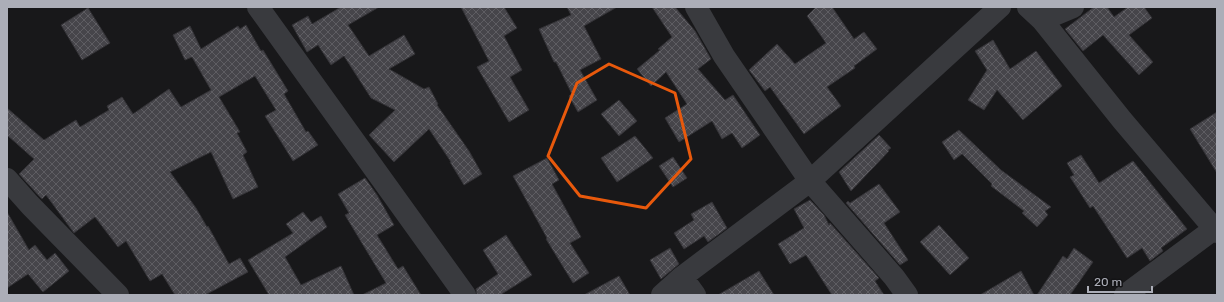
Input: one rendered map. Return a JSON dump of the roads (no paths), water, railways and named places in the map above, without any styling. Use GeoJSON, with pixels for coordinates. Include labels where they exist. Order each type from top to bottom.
{"type":"FeatureCollection","features":[{"type":"Feature","properties":{"kind":"street"},"geometry":{"type":"LineString","coordinates":[[258,7],[465,295]]}},
{"type":"Feature","properties":{"kind":"street"},"geometry":{"type":"LineString","coordinates":[[696,7],[724,56],[810,181],[894,277],[907,295]]}},
{"type":"Feature","properties":{"kind":"street"},"geometry":{"type":"LineString","coordinates":[[662,295],[682,277],[810,181],[1000,7]]}},
{"type":"Feature","properties":{"kind":"street"},"geometry":{"type":"LineString","coordinates":[[1035,13],[1073,7]]}},
{"type":"Feature","properties":{"kind":"street"},"geometry":{"type":"LineString","coordinates":[[1035,13],[1122,120],[1216,230],[1125,295]]}},
{"type":"Feature","properties":{"kind":"street"},"geometry":{"type":"LineString","coordinates":[[7,179],[30,205],[118,295]]}},
{"type":"Feature","properties":{"kind":"street"},"geometry":{"type":"LineString","coordinates":[[682,277],[694,295]]}}]}
